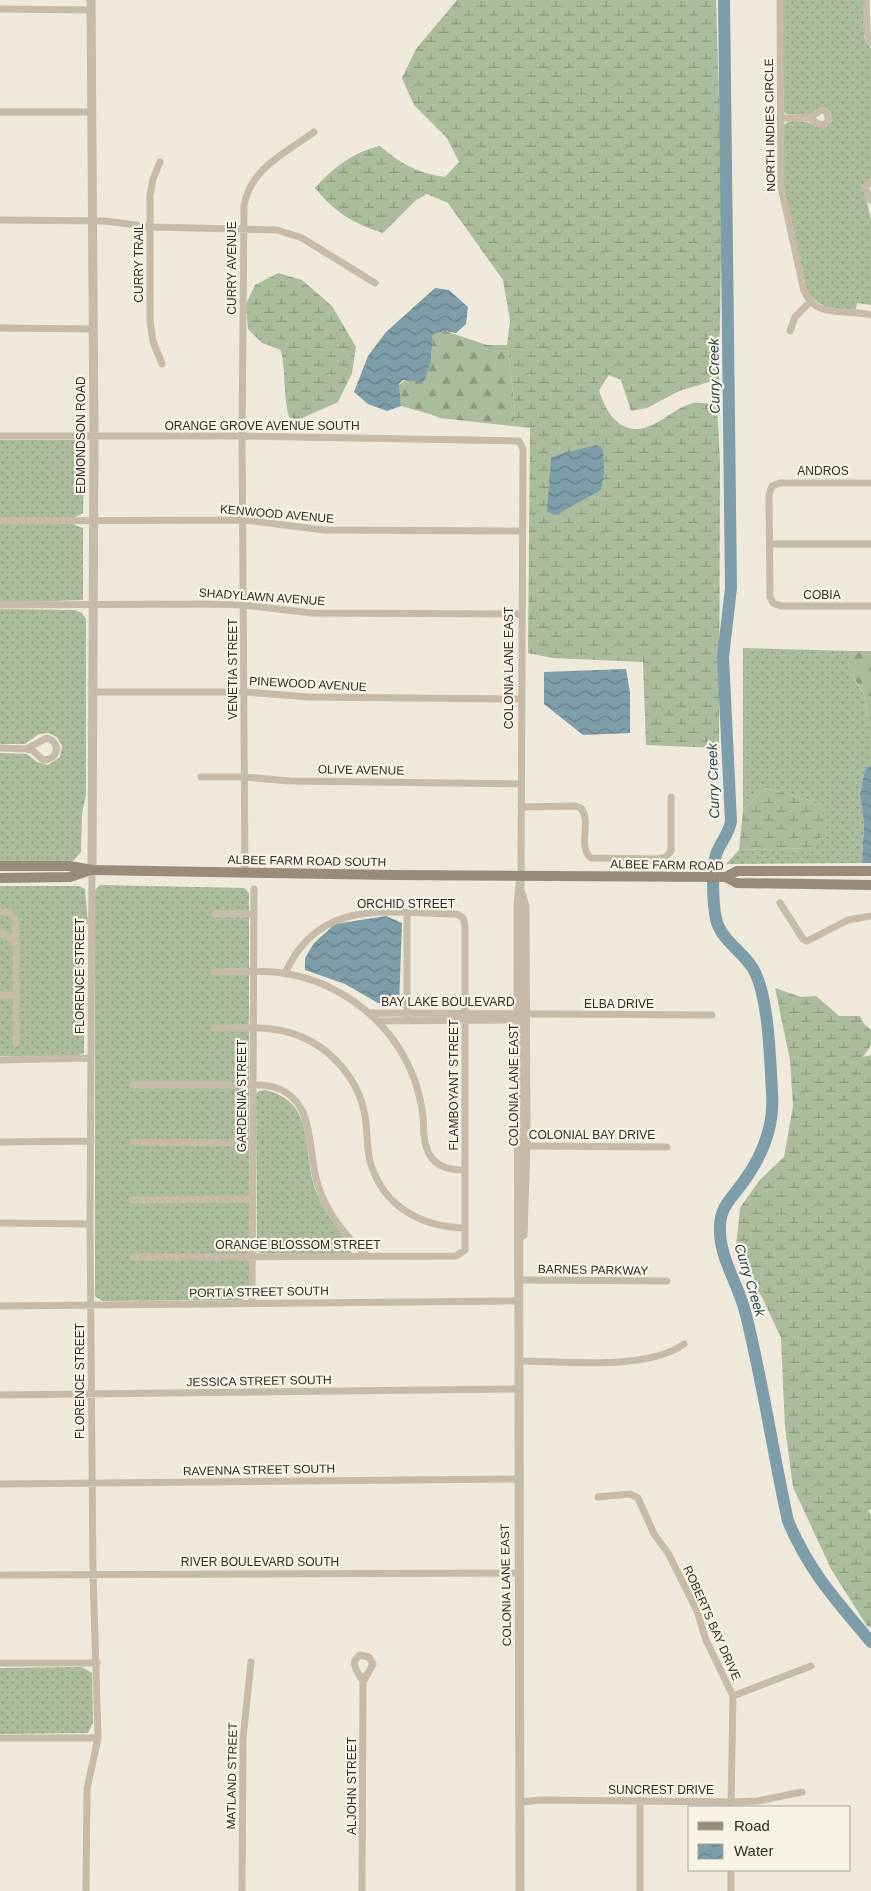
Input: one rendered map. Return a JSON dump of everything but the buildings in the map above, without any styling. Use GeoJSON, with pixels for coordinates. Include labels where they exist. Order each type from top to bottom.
{"type":"FeatureCollection","features":[{"type":"Feature","properties":{"kind":"main road","name":"ALBEE FARM ROAD SOUTH"},"geometry":{"type":"LineString","coordinates":[[0,866],[70,866],[92,870],[521,875]]}},
{"type":"Feature","properties":{"kind":"main road","name":"ALBEE FARM ROAD SOUTH"},"geometry":{"type":"LineString","coordinates":[[0,878],[70,877],[92,870]]}},
{"type":"Feature","properties":{"kind":"main road"},"geometry":{"type":"LineString","coordinates":[[726,877],[737,872],[871,871]]}},
{"type":"Feature","properties":{"kind":"main road","name":"ALBEE FARM ROAD"},"geometry":{"type":"LineString","coordinates":[[521,875],[726,877],[737,883],[871,885]]}},
{"type":"Feature","properties":{"kind":"street","name":"EDMONDSON ROAD"},"geometry":{"type":"LineString","coordinates":[[91,0],[94,436],[92,870]]}},
{"type":"Feature","properties":{"kind":"street","name":"NORTH INDIES CIRCLE"},"geometry":{"type":"LineString","coordinates":[[780,0],[782,193],[804,292],[810,302]]}},
{"type":"Feature","properties":{"kind":"street"},"geometry":{"type":"LineString","coordinates":[[866,0],[867,32],[871,44]]}},
{"type":"Feature","properties":{"kind":"street"},"geometry":{"type":"LineString","coordinates":[[0,9],[91,10]]}},
{"type":"Feature","properties":{"kind":"street"},"geometry":{"type":"LineString","coordinates":[[0,112],[92,112]]}},
{"type":"Feature","properties":{"kind":"street"},"geometry":{"type":"LineString","coordinates":[[780,118],[810,118]]}},
{"type":"Feature","properties":{"kind":"street","name":"CURRY AVENUE"},"geometry":{"type":"LineString","coordinates":[[242,436],[244,201],[255,177],[314,132]]}},
{"type":"Feature","properties":{"kind":"street","name":"CURRY TRAIL"},"geometry":{"type":"LineString","coordinates":[[160,162],[151,186],[150,321],[153,341],[162,364]]}},
{"type":"Feature","properties":{"kind":"street"},"geometry":{"type":"LineString","coordinates":[[871,181],[865,187],[870,199],[871,209]]}},
{"type":"Feature","properties":{"kind":"street"},"geometry":{"type":"LineString","coordinates":[[0,220],[93,220],[151,227],[270,228],[294,235],[375,283]]}},
{"type":"Feature","properties":{"kind":"street"},"geometry":{"type":"LineString","coordinates":[[790,331],[795,317],[810,302],[829,312],[871,315]]}},
{"type":"Feature","properties":{"kind":"street"},"geometry":{"type":"LineString","coordinates":[[0,328],[93,328]]}},
{"type":"Feature","properties":{"kind":"street","name":"ORANGE GROVE AVENUE SOUTH"},"geometry":{"type":"LineString","coordinates":[[0,436],[242,436],[517,440],[523,444]]}},
{"type":"Feature","properties":{"kind":"street","name":"VENETIA STREET"},"geometry":{"type":"LineString","coordinates":[[242,436],[245,872]]}},
{"type":"Feature","properties":{"kind":"street","name":"COLONIA LANE EAST"},"geometry":{"type":"LineString","coordinates":[[520,1891],[518,1301],[525,1199],[522,1146],[521,1016],[525,906],[521,891],[520,784],[523,444]]}},
{"type":"Feature","properties":{"kind":"street","name":"ANDROS"},"geometry":{"type":"LineString","coordinates":[[770,544],[769,495],[775,484],[871,483]]}},
{"type":"Feature","properties":{"kind":"street","name":"KENWOOD AVENUE"},"geometry":{"type":"LineString","coordinates":[[0,521],[244,520],[324,530],[522,531]]}},
{"type":"Feature","properties":{"kind":"street"},"geometry":{"type":"LineString","coordinates":[[770,544],[871,544]]}},
{"type":"Feature","properties":{"kind":"street","name":"COBIA"},"geometry":{"type":"LineString","coordinates":[[770,544],[770,597],[773,603],[781,606],[871,606]]}},
{"type":"Feature","properties":{"kind":"street","name":"SHADYLAWN AVENUE"},"geometry":{"type":"LineString","coordinates":[[0,605],[244,605],[312,612],[522,614]]}},
{"type":"Feature","properties":{"kind":"street","name":"PINEWOOD AVENUE"},"geometry":{"type":"LineString","coordinates":[[93,692],[245,692],[309,697],[522,699]]}},
{"type":"Feature","properties":{"kind":"street"},"geometry":{"type":"LineString","coordinates":[[0,748],[26,748]]}},
{"type":"Feature","properties":{"kind":"street","name":"OLIVE AVENUE"},"geometry":{"type":"LineString","coordinates":[[201,777],[244,777],[290,781],[520,784]]}},
{"type":"Feature","properties":{"kind":"street"},"geometry":{"type":"LineString","coordinates":[[521,807],[579,806],[585,815],[586,850],[591,858],[658,859],[666,857],[671,851],[671,797]]}},
{"type":"Feature","properties":{"kind":"street","name":"FLORENCE STREET"},"geometry":{"type":"LineString","coordinates":[[86,1891],[87,1789],[98,1738],[93,1574],[91,1394],[92,870]]}},
{"type":"Feature","properties":{"kind":"street","name":"GARDENIA STREET"},"geometry":{"type":"LineString","coordinates":[[252,1303],[254,889]]}},
{"type":"Feature","properties":{"kind":"street"},"geometry":{"type":"LineString","coordinates":[[780,903],[802,938],[807,941],[848,920],[871,916]]}},
{"type":"Feature","properties":{"kind":"street"},"geometry":{"type":"LineString","coordinates":[[0,912],[8,912],[15,919],[16,1042]]}},
{"type":"Feature","properties":{"kind":"street"},"geometry":{"type":"LineString","coordinates":[[215,914],[254,914]]}},
{"type":"Feature","properties":{"kind":"street","name":"ORCHID STREET"},"geometry":{"type":"LineString","coordinates":[[284,973],[300,946],[329,923],[360,914],[457,914],[463,918]]}},
{"type":"Feature","properties":{"kind":"street"},"geometry":{"type":"LineString","coordinates":[[378,1021],[407,1017],[407,914]]}},
{"type":"Feature","properties":{"kind":"street","name":"FLAMBOYANT STREET"},"geometry":{"type":"LineString","coordinates":[[463,918],[465,926],[466,1246],[463,1252]]}},
{"type":"Feature","properties":{"kind":"street"},"geometry":{"type":"LineString","coordinates":[[0,933],[10,937],[16,946]]}},
{"type":"Feature","properties":{"kind":"street"},"geometry":{"type":"LineString","coordinates":[[214,972],[253,971],[284,973],[322,984],[347,997],[370,1013],[400,1051],[413,1077],[422,1109],[425,1142],[430,1156],[443,1167],[465,1170]]}},
{"type":"Feature","properties":{"kind":"street"},"geometry":{"type":"LineString","coordinates":[[0,995],[16,995]]}},
{"type":"Feature","properties":{"kind":"street","name":"BAY LAKE BOULEVARD"},"geometry":{"type":"LineString","coordinates":[[370,1013],[407,1017],[521,1016]]}},
{"type":"Feature","properties":{"kind":"street","name":"ELBA DRIVE"},"geometry":{"type":"LineString","coordinates":[[521,1016],[712,1015]]}},
{"type":"Feature","properties":{"kind":"street"},"geometry":{"type":"LineString","coordinates":[[214,1028],[281,1030],[298,1035],[315,1044],[336,1060],[358,1092],[365,1114],[371,1165],[390,1197],[407,1213],[425,1222],[445,1227],[465,1228]]}},
{"type":"Feature","properties":{"kind":"street"},"geometry":{"type":"LineString","coordinates":[[0,1060],[91,1058]]}},
{"type":"Feature","properties":{"kind":"street"},"geometry":{"type":"LineString","coordinates":[[133,1085],[269,1086],[283,1091],[294,1099],[303,1110],[308,1122],[314,1170],[322,1197],[337,1224],[367,1256]]}},
{"type":"Feature","properties":{"kind":"street"},"geometry":{"type":"LineString","coordinates":[[0,1142],[91,1141]]}},
{"type":"Feature","properties":{"kind":"street"},"geometry":{"type":"LineString","coordinates":[[133,1142],[253,1143]]}},
{"type":"Feature","properties":{"kind":"street","name":"COLONIAL BAY DRIVE"},"geometry":{"type":"LineString","coordinates":[[522,1146],[667,1147]]}},
{"type":"Feature","properties":{"kind":"street"},"geometry":{"type":"LineString","coordinates":[[133,1200],[252,1199]]}},
{"type":"Feature","properties":{"kind":"street"},"geometry":{"type":"LineString","coordinates":[[0,1224],[90,1224]]}},
{"type":"Feature","properties":{"kind":"street","name":"ORANGE BLOSSOM STREET"},"geometry":{"type":"LineString","coordinates":[[132,1257],[456,1256],[463,1252]]}},
{"type":"Feature","properties":{"kind":"street","name":"BARNES PARKWAY"},"geometry":{"type":"LineString","coordinates":[[519,1280],[667,1281]]}},
{"type":"Feature","properties":{"kind":"street","name":"PORTIA STREET SOUTH"},"geometry":{"type":"LineString","coordinates":[[0,1306],[518,1301]]}},
{"type":"Feature","properties":{"kind":"street"},"geometry":{"type":"LineString","coordinates":[[518,1361],[637,1360],[668,1353],[684,1344]]}},
{"type":"Feature","properties":{"kind":"street","name":"JESSICA STREET SOUTH"},"geometry":{"type":"LineString","coordinates":[[0,1395],[518,1389]]}},
{"type":"Feature","properties":{"kind":"street","name":"RAVENNA STREET SOUTH"},"geometry":{"type":"LineString","coordinates":[[0,1484],[518,1479]]}},
{"type":"Feature","properties":{"kind":"street","name":"ROBERTS BAY DRIVE"},"geometry":{"type":"LineString","coordinates":[[598,1497],[630,1494],[638,1498],[654,1534],[668,1553],[697,1611],[706,1640],[733,1696],[731,1804]]}},
{"type":"Feature","properties":{"kind":"street","name":"RIVER BOULEVARD SOUTH"},"geometry":{"type":"LineString","coordinates":[[0,1575],[519,1573]]}},
{"type":"Feature","properties":{"kind":"street","name":"MATLAND STREET"},"geometry":{"type":"LineString","coordinates":[[242,1891],[243,1739],[250,1662]]}},
{"type":"Feature","properties":{"kind":"street"},"geometry":{"type":"LineString","coordinates":[[0,1663],[97,1663]]}},
{"type":"Feature","properties":{"kind":"street"},"geometry":{"type":"LineString","coordinates":[[733,1696],[811,1666]]}},
{"type":"Feature","properties":{"kind":"street","name":"ALJOHN STREET"},"geometry":{"type":"LineString","coordinates":[[362,1891],[363,1682]]}},
{"type":"Feature","properties":{"kind":"street"},"geometry":{"type":"LineString","coordinates":[[0,1738],[98,1738]]}},
{"type":"Feature","properties":{"kind":"street","name":"SUNCREST DRIVE"},"geometry":{"type":"LineString","coordinates":[[520,1802],[541,1800],[731,1804],[758,1801],[802,1792]]}},
{"type":"Feature","properties":{"kind":"street"},"geometry":{"type":"LineString","coordinates":[[640,1801],[640,1891]]}},
{"type":"Feature","properties":{"kind":"street"},"geometry":{"type":"LineString","coordinates":[[731,1871],[731,1891]]}},
{"type":"Feature","properties":{"kind":"green space"},"geometry":{"type":"Polygon","coordinates":[[[457,0],[716,0],[722,193],[719,379],[679,391],[647,408],[631,411],[621,380],[609,375],[599,390],[605,405],[614,419],[620,424],[635,429],[650,426],[678,409],[693,403],[717,405],[720,461],[719,748],[646,745],[643,662],[552,658],[528,653],[530,428],[513,426],[515,409],[507,345],[510,321],[503,280],[448,203],[427,194],[415,201],[383,233],[363,226],[345,216],[329,204],[315,188],[344,162],[361,152],[380,146],[410,167],[436,176],[445,177],[459,162],[447,138],[414,105],[402,78],[416,49],[457,0]],[[551,458],[550,481],[601,489],[551,458]]]}},
{"type":"Feature","properties":{"kind":"green space"},"geometry":{"type":"Polygon","coordinates":[[[783,0],[863,0],[864,37],[871,49],[871,178],[865,182],[863,187],[871,219],[871,305],[857,303],[856,309],[830,308],[819,303],[807,293],[784,190],[783,126],[790,121],[804,121],[817,126],[832,118],[830,111],[809,115],[786,114],[783,111],[783,0]]]}},
{"type":"Feature","properties":{"kind":"green space"},"geometry":{"type":"Polygon","coordinates":[[[278,273],[302,280],[332,306],[356,347],[352,373],[338,402],[298,420],[289,417],[281,350],[262,343],[248,329],[246,304],[255,285],[278,273]]]}},
{"type":"Feature","properties":{"kind":"green space"},"geometry":{"type":"Polygon","coordinates":[[[445,331],[487,345],[507,345],[515,409],[513,426],[439,418],[401,406],[399,385],[431,360],[433,334],[445,331]]]}},
{"type":"Feature","properties":{"kind":"green space"},"geometry":{"type":"Polygon","coordinates":[[[0,440],[76,440],[85,444],[83,513],[74,518],[0,519],[0,440]]]}},
{"type":"Feature","properties":{"kind":"green space"},"geometry":{"type":"Polygon","coordinates":[[[0,524],[72,524],[83,528],[83,600],[0,603],[0,524]]]}},
{"type":"Feature","properties":{"kind":"green space"},"geometry":{"type":"Polygon","coordinates":[[[0,609],[75,610],[82,613],[86,619],[86,795],[82,813],[81,852],[73,861],[0,861],[0,753],[27,754],[37,762],[48,765],[60,757],[62,746],[57,737],[48,733],[39,734],[25,744],[0,744],[0,609]]]}},
{"type":"Feature","properties":{"kind":"green space"},"geometry":{"type":"Polygon","coordinates":[[[743,648],[852,651],[848,670],[864,694],[867,717],[871,720],[871,766],[865,769],[860,794],[864,823],[862,863],[726,864],[739,850],[813,848],[822,804],[766,788],[743,810],[743,648]]]}},
{"type":"Feature","properties":{"kind":"green space"},"geometry":{"type":"Polygon","coordinates":[[[852,651],[871,651],[871,720],[867,717],[864,693],[848,670],[852,651]]]}},
{"type":"Feature","properties":{"kind":"green space"},"geometry":{"type":"Polygon","coordinates":[[[766,788],[822,804],[825,831],[813,848],[739,850],[743,810],[766,788]]]}},
{"type":"Feature","properties":{"kind":"green space"},"geometry":{"type":"Polygon","coordinates":[[[100,885],[244,888],[249,893],[249,1294],[242,1300],[102,1301],[95,1296],[95,890],[100,885]]]}},
{"type":"Feature","properties":{"kind":"green space"},"geometry":{"type":"Polygon","coordinates":[[[0,886],[79,886],[85,889],[88,924],[85,924],[84,1053],[76,1056],[0,1056],[0,886]]]}},
{"type":"Feature","properties":{"kind":"green space"},"geometry":{"type":"Polygon","coordinates":[[[775,988],[801,997],[816,996],[839,1016],[860,1016],[864,1024],[871,1030],[871,1045],[863,1057],[871,1055],[871,1509],[868,1511],[871,1514],[871,1627],[867,1626],[831,1569],[793,1487],[785,1427],[781,1338],[762,1297],[741,1268],[736,1247],[740,1208],[759,1181],[784,1157],[793,1106],[790,1060],[775,988]]]}},
{"type":"Feature","properties":{"kind":"green space"},"geometry":{"type":"Polygon","coordinates":[[[265,1090],[282,1096],[293,1105],[300,1117],[305,1130],[316,1191],[332,1221],[353,1248],[351,1253],[261,1253],[257,1251],[256,1094],[259,1091],[265,1090]]]}},
{"type":"Feature","properties":{"kind":"green space"},"geometry":{"type":"Polygon","coordinates":[[[82,1667],[92,1673],[93,1723],[88,1733],[0,1734],[0,1668],[82,1667]]]}},
{"type":"Feature","properties":{"kind":"water"},"geometry":{"type":"Polygon","coordinates":[[[435,288],[449,290],[468,307],[466,324],[456,333],[445,331],[433,334],[431,360],[424,382],[403,380],[399,384],[401,406],[387,411],[368,404],[354,392],[368,356],[386,332],[435,288]]]}},
{"type":"Feature","properties":{"kind":"water"},"geometry":{"type":"Polygon","coordinates":[[[597,445],[603,449],[604,473],[601,490],[556,515],[547,512],[551,458],[597,445]]]}},
{"type":"Feature","properties":{"kind":"water"},"geometry":{"type":"Polygon","coordinates":[[[626,669],[630,693],[630,733],[583,735],[544,704],[544,672],[626,669]]]}},
{"type":"Feature","properties":{"kind":"water"},"geometry":{"type":"Polygon","coordinates":[[[871,766],[871,863],[862,863],[864,823],[860,794],[865,769],[871,766]]]}},
{"type":"Feature","properties":{"kind":"water"},"geometry":{"type":"Polygon","coordinates":[[[386,916],[402,923],[399,1005],[378,1003],[345,984],[305,970],[305,958],[314,943],[335,924],[386,916]]]}},
{"type":"Feature","properties":{"kind":"waterway","name":"Curry Creek"},"geometry":{"type":"LineString","coordinates":[[724,0],[731,588],[723,657],[731,821],[729,830],[715,858],[713,895],[716,919],[722,933],[752,967],[762,993],[769,1045],[772,1106],[769,1131],[765,1144],[753,1167],[724,1209],[720,1225],[720,1237],[722,1248],[746,1315],[758,1366],[788,1521],[805,1556],[815,1571],[835,1599],[871,1642]]}}]}
